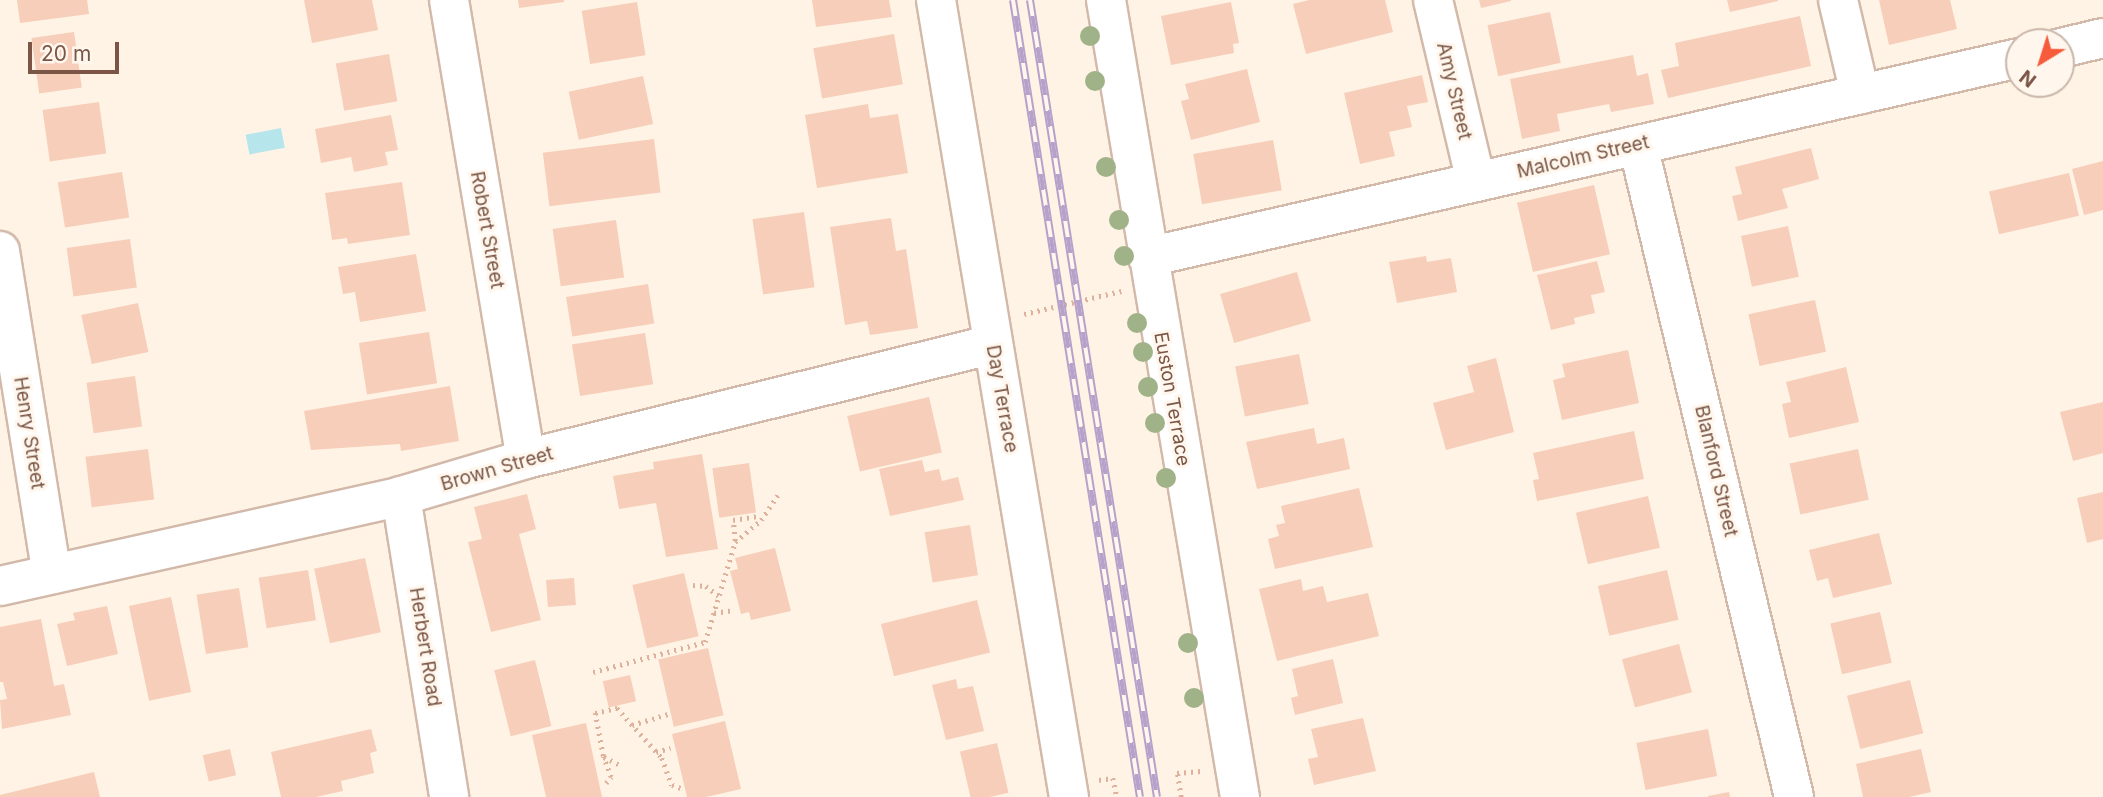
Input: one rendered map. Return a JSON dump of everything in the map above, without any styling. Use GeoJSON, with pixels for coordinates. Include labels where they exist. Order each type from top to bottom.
{"type":"FeatureCollection","features":[{"type":"Feature","properties":{"kind":"street","name":"Robert Street"},"geometry":{"type":"LineString","coordinates":[[449,0],[526,459]]}},
{"type":"Feature","properties":{"kind":"street","name":"Day Terrace"},"geometry":{"type":"LineString","coordinates":[[936,0],[1069,797]]}},
{"type":"Feature","properties":{"kind":"street","name":"Euston Terrace"},"geometry":{"type":"LineString","coordinates":[[1106,0],[1237,782]]}},
{"type":"Feature","properties":{"kind":"street","name":"Amy Street"},"geometry":{"type":"LineString","coordinates":[[1433,0],[1476,182]]}},
{"type":"Feature","properties":{"kind":"street"},"geometry":{"type":"LineString","coordinates":[[1838,0],[1860,94]]}},
{"type":"Feature","properties":{"kind":"street"},"geometry":{"type":"LineString","coordinates":[[2075,45],[2103,38]]}},
{"type":"Feature","properties":{"kind":"street","name":"Malcolm Street"},"geometry":{"type":"LineString","coordinates":[[1150,270],[1476,182],[2005,61]]}},
{"type":"Feature","properties":{"kind":"street","name":"Blanford Street"},"geometry":{"type":"LineString","coordinates":[[1638,145],[1794,797]]}},
{"type":"Feature","properties":{"kind":"street","name":"Henry Street"},"geometry":{"type":"LineString","coordinates":[[0,251],[52,574]]}},
{"type":"Feature","properties":{"kind":"street","name":"Brown Street"},"geometry":{"type":"LineString","coordinates":[[0,586],[401,496],[526,459],[991,333]]}},
{"type":"Feature","properties":{"kind":"street","name":"Herbert Road"},"geometry":{"type":"LineString","coordinates":[[401,496],[449,797]]}},
{"type":"Feature","properties":{"kind":"path"},"geometry":{"type":"LineString","coordinates":[[991,333],[1150,270]]}},
{"type":"Feature","properties":{"kind":"path"},"geometry":{"type":"LineString","coordinates":[[735,542],[761,520],[780,492]]}},
{"type":"Feature","properties":{"kind":"path"},"geometry":{"type":"LineString","coordinates":[[593,673],[705,642],[735,542],[733,520],[758,516]]}},
{"type":"Feature","properties":{"kind":"path"},"geometry":{"type":"LineString","coordinates":[[693,585],[706,586],[719,596]]}},
{"type":"Feature","properties":{"kind":"path"},"geometry":{"type":"LineString","coordinates":[[713,613],[732,610]]}},
{"type":"Feature","properties":{"kind":"path"},"geometry":{"type":"LineString","coordinates":[[606,783],[611,776],[603,756],[595,713],[617,708],[662,758],[672,785],[681,788]]}},
{"type":"Feature","properties":{"kind":"path"},"geometry":{"type":"LineString","coordinates":[[631,725],[668,713]]}},
{"type":"Feature","properties":{"kind":"path"},"geometry":{"type":"LineString","coordinates":[[656,752],[670,748]]}},
{"type":"Feature","properties":{"kind":"path"},"geometry":{"type":"LineString","coordinates":[[603,756],[622,766]]}},
{"type":"Feature","properties":{"kind":"path"},"geometry":{"type":"LineString","coordinates":[[1181,797],[1177,773],[1237,782]]}},
{"type":"Feature","properties":{"kind":"water"},"geometry":{"type":"Polygon","coordinates":[[[281,128],[285,148],[249,155],[246,135],[281,128]]]}},
{"type":"Feature","properties":{"kind":"building"},"geometry":{"type":"Polygon","coordinates":[[[17,0],[87,0],[89,14],[20,23],[17,0]]]}},
{"type":"Feature","properties":{"kind":"building"},"geometry":{"type":"Polygon","coordinates":[[[304,0],[372,0],[378,30],[312,43],[304,0]]]}},
{"type":"Feature","properties":{"kind":"building"},"geometry":{"type":"Polygon","coordinates":[[[518,0],[564,0],[564,2],[519,8],[518,0]]]}},
{"type":"Feature","properties":{"kind":"building"},"geometry":{"type":"Polygon","coordinates":[[[812,0],[889,0],[892,17],[816,27],[812,0]]]}},
{"type":"Feature","properties":{"kind":"building"},"geometry":{"type":"Polygon","coordinates":[[[1309,0],[1385,0],[1393,32],[1306,54],[1293,4],[1309,0]]]}},
{"type":"Feature","properties":{"kind":"building"},"geometry":{"type":"Polygon","coordinates":[[[1479,0],[1511,0],[1511,1],[1481,8],[1479,0]]]}},
{"type":"Feature","properties":{"kind":"building"},"geometry":{"type":"Polygon","coordinates":[[[1727,0],[1778,0],[1778,1],[1730,12],[1727,0]]]}},
{"type":"Feature","properties":{"kind":"building"},"geometry":{"type":"Polygon","coordinates":[[[1879,0],[1950,0],[1957,29],[1889,45],[1879,0]]]}},
{"type":"Feature","properties":{"kind":"building"},"geometry":{"type":"Polygon","coordinates":[[[637,2],[645,55],[590,64],[582,11],[637,2]]]}},
{"type":"Feature","properties":{"kind":"building"},"geometry":{"type":"Polygon","coordinates":[[[1231,2],[1239,43],[1233,44],[1234,53],[1171,65],[1161,16],[1231,2]]]}},
{"type":"Feature","properties":{"kind":"building"},"geometry":{"type":"Polygon","coordinates":[[[1550,12],[1561,63],[1498,76],[1487,25],[1550,12]]]}},
{"type":"Feature","properties":{"kind":"building"},"geometry":{"type":"Polygon","coordinates":[[[1800,16],[1811,66],[1668,98],[1661,70],[1679,66],[1675,43],[1800,16]]]}},
{"type":"Feature","properties":{"kind":"building"},"geometry":{"type":"Polygon","coordinates":[[[74,32],[82,87],[39,93],[31,38],[74,32]]]}},
{"type":"Feature","properties":{"kind":"building"},"geometry":{"type":"Polygon","coordinates":[[[894,34],[903,84],[822,98],[813,48],[894,34]]]}},
{"type":"Feature","properties":{"kind":"building"},"geometry":{"type":"Polygon","coordinates":[[[389,54],[397,101],[344,111],[336,63],[389,54]]]}},
{"type":"Feature","properties":{"kind":"building"},"geometry":{"type":"Polygon","coordinates":[[[1633,55],[1637,76],[1648,73],[1654,104],[1611,112],[1609,104],[1557,114],[1560,131],[1522,139],[1510,79],[1633,55]]]}},
{"type":"Feature","properties":{"kind":"building"},"geometry":{"type":"Polygon","coordinates":[[[1247,69],[1260,122],[1191,140],[1181,101],[1189,99],[1185,84],[1247,69]]]}},
{"type":"Feature","properties":{"kind":"building"},"geometry":{"type":"Polygon","coordinates":[[[1422,75],[1428,102],[1407,106],[1412,127],[1389,132],[1395,156],[1360,164],[1344,93],[1422,75]]]}},
{"type":"Feature","properties":{"kind":"building"},"geometry":{"type":"Polygon","coordinates":[[[643,76],[653,124],[579,140],[569,92],[643,76]]]}},
{"type":"Feature","properties":{"kind":"building"},"geometry":{"type":"Polygon","coordinates":[[[99,102],[106,153],[50,161],[43,110],[99,102]]]}},
{"type":"Feature","properties":{"kind":"building"},"geometry":{"type":"Polygon","coordinates":[[[868,104],[870,118],[898,114],[908,173],[817,188],[805,115],[868,104]]]}},
{"type":"Feature","properties":{"kind":"building"},"geometry":{"type":"Polygon","coordinates":[[[391,115],[398,150],[385,152],[388,165],[354,172],[351,157],[321,163],[315,129],[391,115]]]}},
{"type":"Feature","properties":{"kind":"building"},"geometry":{"type":"Polygon","coordinates":[[[654,139],[661,193],[549,206],[543,153],[654,139]]]}},
{"type":"Feature","properties":{"kind":"building"},"geometry":{"type":"Polygon","coordinates":[[[1273,140],[1282,190],[1202,204],[1193,154],[1273,140]]]}},
{"type":"Feature","properties":{"kind":"building"},"geometry":{"type":"Polygon","coordinates":[[[1811,148],[1819,179],[1782,189],[1788,208],[1738,221],[1732,196],[1742,194],[1735,167],[1811,148]]]}},
{"type":"Feature","properties":{"kind":"building"},"geometry":{"type":"Polygon","coordinates":[[[2103,161],[2103,210],[2084,215],[2072,169],[2103,161]]]}},
{"type":"Feature","properties":{"kind":"building"},"geometry":{"type":"Polygon","coordinates":[[[122,172],[129,217],[65,228],[58,182],[122,172]]]}},
{"type":"Feature","properties":{"kind":"building"},"geometry":{"type":"Polygon","coordinates":[[[2069,173],[2079,216],[1999,234],[1989,191],[2069,173]]]}},
{"type":"Feature","properties":{"kind":"building"},"geometry":{"type":"Polygon","coordinates":[[[402,182],[410,235],[348,244],[347,238],[332,240],[325,193],[402,182]]]}},
{"type":"Feature","properties":{"kind":"building"},"geometry":{"type":"Polygon","coordinates":[[[1594,185],[1610,254],[1533,272],[1517,203],[1594,185]]]}},
{"type":"Feature","properties":{"kind":"building"},"geometry":{"type":"Polygon","coordinates":[[[804,212],[815,287],[763,294],[753,219],[804,212]]]}},
{"type":"Feature","properties":{"kind":"building"},"geometry":{"type":"Polygon","coordinates":[[[891,218],[896,251],[906,249],[918,328],[870,335],[867,321],[845,325],[830,227],[891,218]]]}},
{"type":"Feature","properties":{"kind":"building"},"geometry":{"type":"Polygon","coordinates":[[[616,220],[624,277],[561,286],[553,229],[616,220]]]}},
{"type":"Feature","properties":{"kind":"building"},"geometry":{"type":"Polygon","coordinates":[[[1788,226],[1799,277],[1752,287],[1741,236],[1788,226]]]}},
{"type":"Feature","properties":{"kind":"building"},"geometry":{"type":"Polygon","coordinates":[[[130,239],[137,288],[73,296],[67,248],[130,239]]]}},
{"type":"Feature","properties":{"kind":"building"},"geometry":{"type":"Polygon","coordinates":[[[416,254],[426,311],[360,322],[355,292],[343,294],[338,267],[416,254]]]}},
{"type":"Feature","properties":{"kind":"building"},"geometry":{"type":"Polygon","coordinates":[[[1426,256],[1427,262],[1451,258],[1457,292],[1397,303],[1389,262],[1426,256]]]}},
{"type":"Feature","properties":{"kind":"building"},"geometry":{"type":"Polygon","coordinates":[[[1597,261],[1605,292],[1591,295],[1595,313],[1574,318],[1575,324],[1551,330],[1537,275],[1597,261]]]}},
{"type":"Feature","properties":{"kind":"building"},"geometry":{"type":"Polygon","coordinates":[[[1297,272],[1311,321],[1234,343],[1220,294],[1297,272]]]}},
{"type":"Feature","properties":{"kind":"building"},"geometry":{"type":"Polygon","coordinates":[[[648,284],[654,324],[572,336],[566,297],[648,284]]]}},
{"type":"Feature","properties":{"kind":"building"},"geometry":{"type":"Polygon","coordinates":[[[1815,300],[1826,352],[1760,366],[1748,314],[1815,300]]]}},
{"type":"Feature","properties":{"kind":"building"},"geometry":{"type":"Polygon","coordinates":[[[138,303],[148,352],[92,364],[81,315],[138,303]]]}},
{"type":"Feature","properties":{"kind":"building"},"geometry":{"type":"Polygon","coordinates":[[[429,332],[437,383],[367,394],[359,343],[429,332]]]}},
{"type":"Feature","properties":{"kind":"building"},"geometry":{"type":"Polygon","coordinates":[[[645,333],[653,384],[580,396],[572,345],[645,333]]]}},
{"type":"Feature","properties":{"kind":"building"},"geometry":{"type":"Polygon","coordinates":[[[1628,350],[1639,403],[1562,420],[1553,380],[1565,377],[1562,364],[1628,350]]]}},
{"type":"Feature","properties":{"kind":"building"},"geometry":{"type":"Polygon","coordinates":[[[1299,354],[1309,404],[1245,416],[1235,366],[1299,354]]]}},
{"type":"Feature","properties":{"kind":"building"},"geometry":{"type":"Polygon","coordinates":[[[1496,358],[1514,432],[1446,450],[1433,403],[1474,392],[1467,366],[1496,358]]]}},
{"type":"Feature","properties":{"kind":"building"},"geometry":{"type":"Polygon","coordinates":[[[1846,367],[1859,422],[1789,438],[1782,404],[1791,402],[1786,382],[1846,367]]]}},
{"type":"Feature","properties":{"kind":"building"},"geometry":{"type":"Polygon","coordinates":[[[135,376],[142,427],[94,433],[86,383],[135,376]]]}},
{"type":"Feature","properties":{"kind":"building"},"geometry":{"type":"Polygon","coordinates":[[[450,386],[459,441],[401,451],[400,444],[311,450],[304,411],[450,386]]]}},
{"type":"Feature","properties":{"kind":"building"},"geometry":{"type":"Polygon","coordinates":[[[929,397],[942,453],[860,471],[847,416],[929,397]]]}},
{"type":"Feature","properties":{"kind":"building"},"geometry":{"type":"Polygon","coordinates":[[[2103,402],[2103,453],[2073,461],[2060,412],[2103,402]]]}},
{"type":"Feature","properties":{"kind":"building"},"geometry":{"type":"Polygon","coordinates":[[[1314,428],[1317,444],[1344,438],[1350,469],[1257,489],[1246,442],[1314,428]]]}},
{"type":"Feature","properties":{"kind":"building"},"geometry":{"type":"Polygon","coordinates":[[[1634,431],[1644,479],[1537,501],[1533,480],[1539,479],[1533,453],[1634,431]]]}},
{"type":"Feature","properties":{"kind":"building"},"geometry":{"type":"Polygon","coordinates":[[[148,449],[154,500],[92,507],[85,457],[148,449]]]}},
{"type":"Feature","properties":{"kind":"building"},"geometry":{"type":"Polygon","coordinates":[[[1858,449],[1869,500],[1800,514],[1790,464],[1858,449]]]}},
{"type":"Feature","properties":{"kind":"building"},"geometry":{"type":"Polygon","coordinates":[[[702,454],[718,549],[666,557],[656,503],[619,509],[613,476],[654,469],[653,462],[702,454]]]}},
{"type":"Feature","properties":{"kind":"building"},"geometry":{"type":"Polygon","coordinates":[[[922,460],[925,472],[939,469],[942,481],[958,477],[964,500],[890,516],[879,469],[922,460]]]}},
{"type":"Feature","properties":{"kind":"building"},"geometry":{"type":"Polygon","coordinates":[[[749,463],[756,513],[719,518],[712,468],[749,463]]]}},
{"type":"Feature","properties":{"kind":"building"},"geometry":{"type":"Polygon","coordinates":[[[1359,488],[1373,547],[1275,569],[1268,539],[1279,536],[1276,525],[1285,523],[1281,506],[1359,488]]]}},
{"type":"Feature","properties":{"kind":"building"},"geometry":{"type":"Polygon","coordinates":[[[2103,492],[2103,539],[2087,543],[2077,498],[2103,492]]]}},
{"type":"Feature","properties":{"kind":"building"},"geometry":{"type":"Polygon","coordinates":[[[527,494],[536,529],[519,534],[541,620],[491,632],[468,542],[482,539],[474,507],[527,494]]]}},
{"type":"Feature","properties":{"kind":"building"},"geometry":{"type":"Polygon","coordinates":[[[1648,496],[1660,548],[1588,564],[1576,513],[1648,496]]]}},
{"type":"Feature","properties":{"kind":"building"},"geometry":{"type":"Polygon","coordinates":[[[970,525],[978,575],[933,583],[925,532],[970,525]]]}},
{"type":"Feature","properties":{"kind":"building"},"geometry":{"type":"Polygon","coordinates":[[[1879,533],[1892,584],[1833,598],[1828,578],[1817,581],[1809,550],[1879,533]]]}},
{"type":"Feature","properties":{"kind":"building"},"geometry":{"type":"Polygon","coordinates":[[[775,548],[791,611],[751,620],[749,612],[741,614],[730,571],[738,569],[735,558],[775,548]]]}},
{"type":"Feature","properties":{"kind":"building"},"geometry":{"type":"Polygon","coordinates":[[[365,558],[381,632],[330,643],[314,569],[365,558]]]}},
{"type":"Feature","properties":{"kind":"building"},"geometry":{"type":"Polygon","coordinates":[[[308,570],[316,620],[267,628],[259,578],[308,570]]]}},
{"type":"Feature","properties":{"kind":"building"},"geometry":{"type":"Polygon","coordinates":[[[1667,570],[1678,620],[1609,636],[1598,586],[1667,570]]]}},
{"type":"Feature","properties":{"kind":"building"},"geometry":{"type":"Polygon","coordinates":[[[684,573],[699,636],[647,648],[632,585],[684,573]]]}},
{"type":"Feature","properties":{"kind":"building"},"geometry":{"type":"Polygon","coordinates":[[[574,578],[576,605],[548,607],[546,580],[574,578]]]}},
{"type":"Feature","properties":{"kind":"building"},"geometry":{"type":"Polygon","coordinates":[[[1301,579],[1303,591],[1323,586],[1327,602],[1368,593],[1379,636],[1277,661],[1259,589],[1301,579]]]}},
{"type":"Feature","properties":{"kind":"building"},"geometry":{"type":"Polygon","coordinates":[[[239,588],[248,647],[206,654],[197,595],[239,588]]]}},
{"type":"Feature","properties":{"kind":"building"},"geometry":{"type":"Polygon","coordinates":[[[171,597],[191,692],[149,701],[129,606],[171,597]]]}},
{"type":"Feature","properties":{"kind":"building"},"geometry":{"type":"Polygon","coordinates":[[[977,600],[990,652],[894,676],[881,624],[977,600]]]}},
{"type":"Feature","properties":{"kind":"building"},"geometry":{"type":"Polygon","coordinates":[[[107,606],[118,654],[67,666],[57,624],[75,620],[73,613],[107,606]]]}},
{"type":"Feature","properties":{"kind":"building"},"geometry":{"type":"Polygon","coordinates":[[[1880,612],[1892,663],[1842,674],[1830,623],[1880,612]]]}},
{"type":"Feature","properties":{"kind":"building"},"geometry":{"type":"Polygon","coordinates":[[[41,619],[54,686],[64,684],[71,715],[2,729],[0,700],[7,699],[3,682],[0,682],[0,627],[41,619]]]}},
{"type":"Feature","properties":{"kind":"building"},"geometry":{"type":"Polygon","coordinates":[[[1679,644],[1692,692],[1635,708],[1622,659],[1679,644]]]}},
{"type":"Feature","properties":{"kind":"building"},"geometry":{"type":"Polygon","coordinates":[[[708,648],[724,715],[674,727],[658,659],[708,648]]]}},
{"type":"Feature","properties":{"kind":"building"},"geometry":{"type":"Polygon","coordinates":[[[1333,659],[1343,703],[1295,715],[1291,698],[1298,696],[1292,669],[1333,659]]]}},
{"type":"Feature","properties":{"kind":"building"},"geometry":{"type":"Polygon","coordinates":[[[535,660],[551,726],[511,736],[494,670],[535,660]]]}},
{"type":"Feature","properties":{"kind":"building"},"geometry":{"type":"Polygon","coordinates":[[[630,675],[636,701],[609,708],[603,681],[630,675]]]}},
{"type":"Feature","properties":{"kind":"building"},"geometry":{"type":"Polygon","coordinates":[[[956,679],[958,689],[973,686],[984,731],[946,740],[932,685],[956,679]]]}},
{"type":"Feature","properties":{"kind":"building"},"geometry":{"type":"Polygon","coordinates":[[[1910,680],[1923,733],[1860,749],[1847,696],[1910,680]]]}},
{"type":"Feature","properties":{"kind":"building"},"geometry":{"type":"Polygon","coordinates":[[[1363,718],[1376,771],[1314,785],[1308,759],[1318,757],[1311,729],[1363,718]]]}},
{"type":"Feature","properties":{"kind":"building"},"geometry":{"type":"Polygon","coordinates":[[[725,721],[741,789],[706,797],[687,797],[672,734],[725,721]]]}},
{"type":"Feature","properties":{"kind":"building"},"geometry":{"type":"Polygon","coordinates":[[[586,723],[602,797],[546,797],[532,735],[586,723]]]}},
{"type":"Feature","properties":{"kind":"building"},"geometry":{"type":"Polygon","coordinates":[[[371,729],[377,751],[370,753],[374,773],[341,781],[343,791],[316,797],[281,797],[271,752],[371,729]]]}},
{"type":"Feature","properties":{"kind":"building"},"geometry":{"type":"Polygon","coordinates":[[[1708,729],[1717,776],[1646,790],[1636,743],[1708,729]]]}},
{"type":"Feature","properties":{"kind":"building"},"geometry":{"type":"Polygon","coordinates":[[[997,743],[1008,793],[990,797],[970,797],[960,752],[997,743]]]}},
{"type":"Feature","properties":{"kind":"building"},"geometry":{"type":"Polygon","coordinates":[[[230,749],[236,775],[209,782],[203,755],[230,749]]]}},
{"type":"Feature","properties":{"kind":"building"},"geometry":{"type":"Polygon","coordinates":[[[1921,749],[1931,792],[1909,797],[1863,797],[1856,764],[1921,749]]]}},
{"type":"Feature","properties":{"kind":"building"},"geometry":{"type":"Polygon","coordinates":[[[94,772],[100,797],[0,797],[0,795],[94,772]]]}},
{"type":"Feature","properties":{"kind":"building"},"geometry":{"type":"Polygon","coordinates":[[[1729,792],[1730,797],[1708,797],[1708,796],[1729,792]]]}},
{"type":"Feature","properties":{"kind":"railway"},"geometry":{"type":"LineString","coordinates":[[1013,0],[1140,797]]}},
{"type":"Feature","properties":{"kind":"railway"},"geometry":{"type":"LineString","coordinates":[[1030,0],[1157,797]]}}]}
